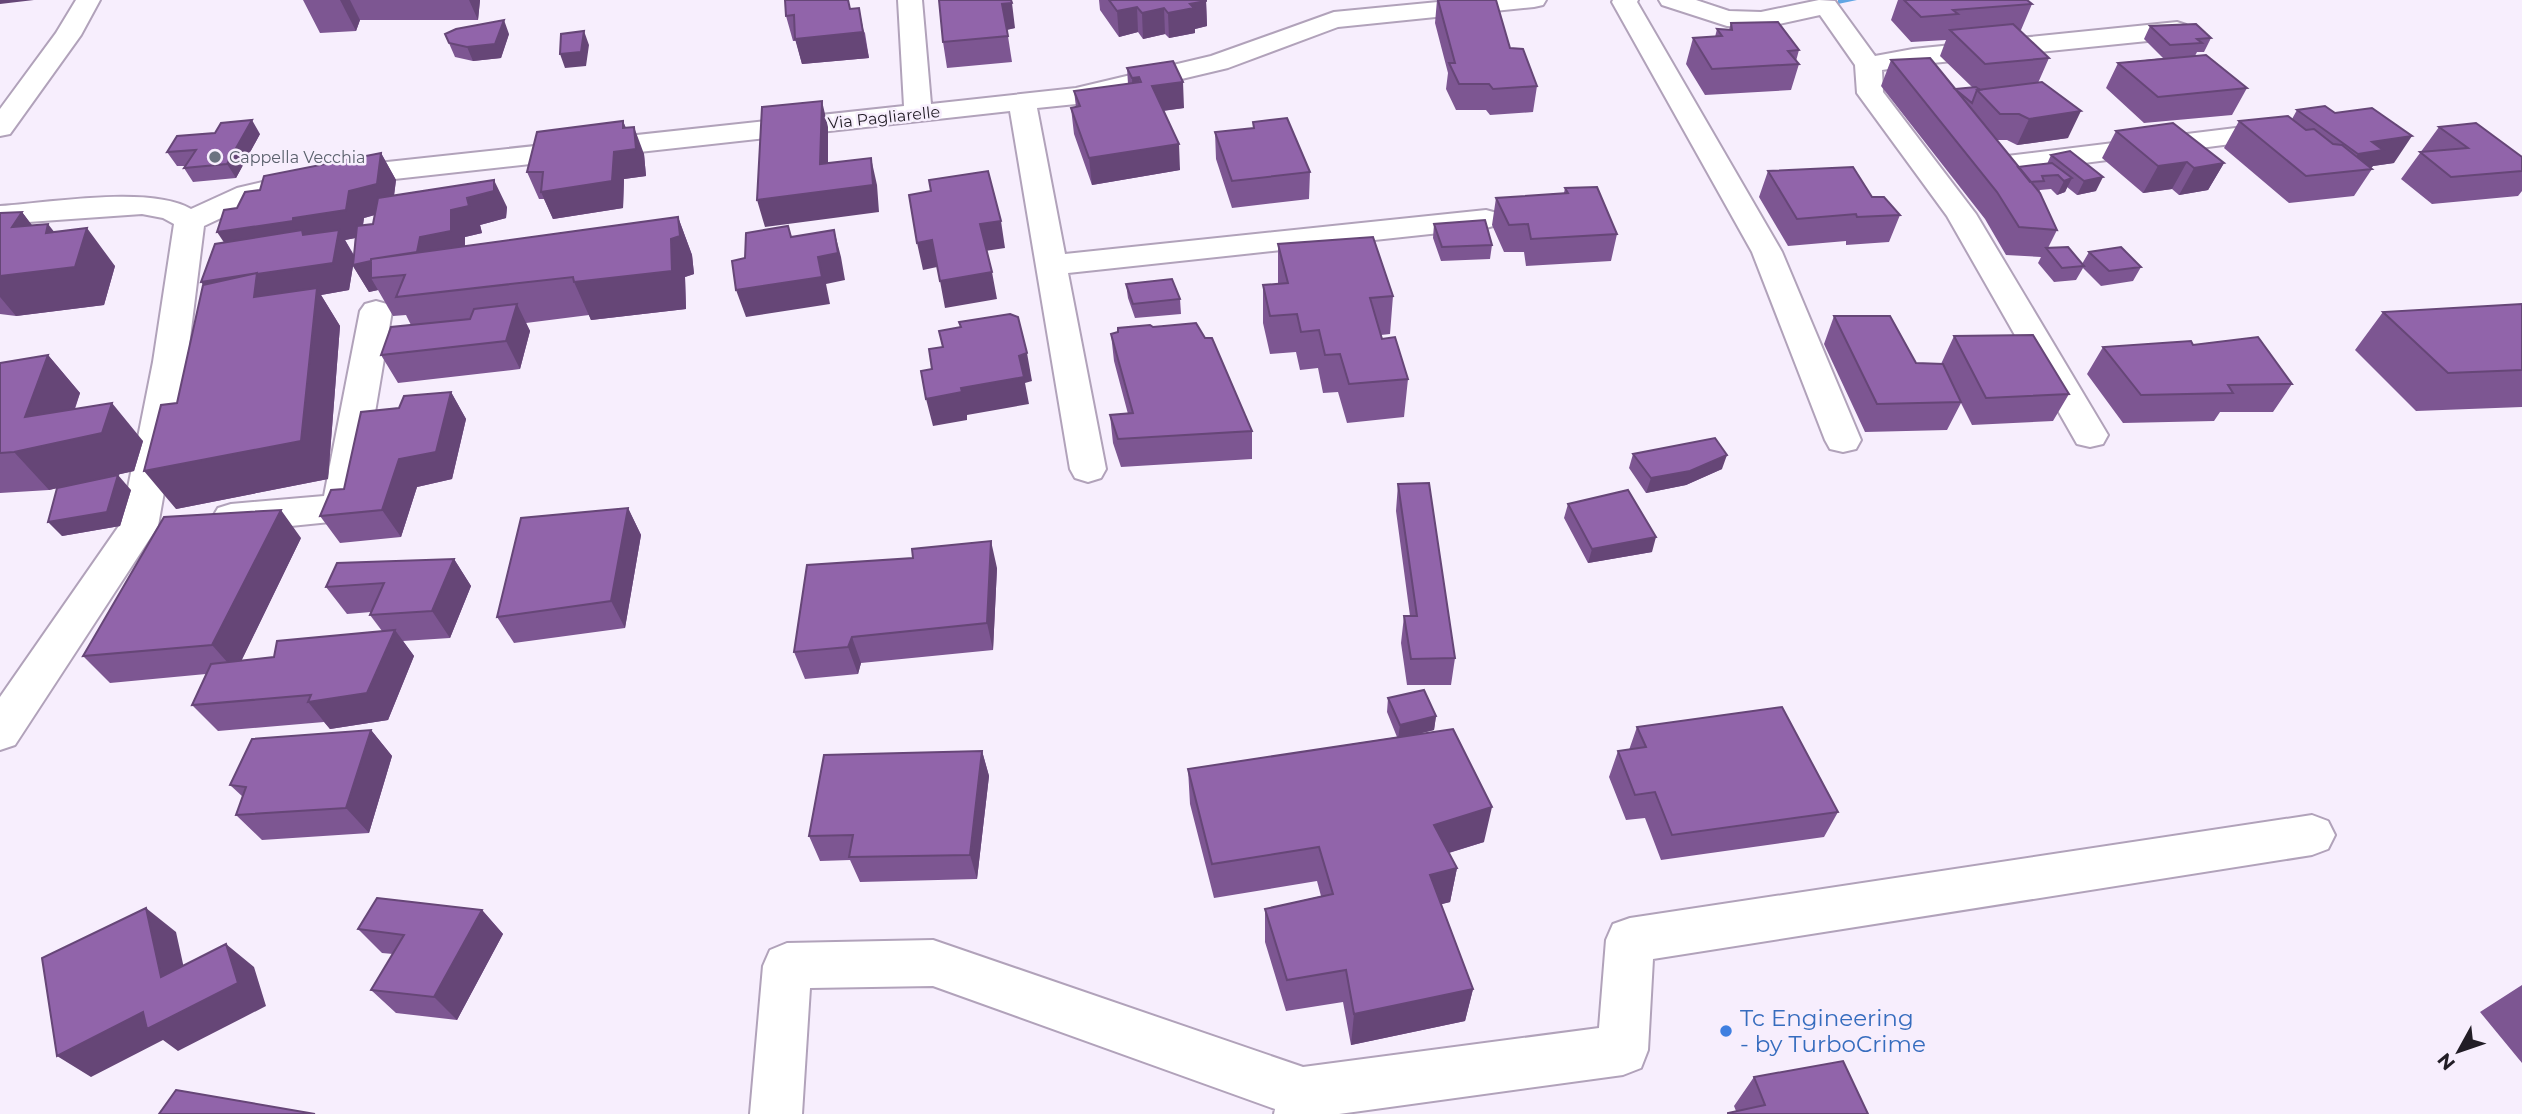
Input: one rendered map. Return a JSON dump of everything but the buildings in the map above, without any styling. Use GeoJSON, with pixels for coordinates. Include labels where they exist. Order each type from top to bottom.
{"type":"FeatureCollection","features":[{"type":"Feature","properties":{"kind":"street"},"geometry":{"type":"LineString","coordinates":[[0,128],[68,35],[89,0]]}},
{"type":"Feature","properties":{"kind":"street"},"geometry":{"type":"LineString","coordinates":[[910,0],[918,114]]}},
{"type":"Feature","properties":{"kind":"street","name":"Via Pagliarelle"},"geometry":{"type":"LineString","coordinates":[[190,221],[247,194],[313,179],[1076,96],[1219,62],[1334,20],[1534,0]]}},
{"type":"Feature","properties":{"kind":"street"},"geometry":{"type":"LineString","coordinates":[[1626,0],[1623,2],[1768,252],[1843,440]]}},
{"type":"Feature","properties":{"kind":"street"},"geometry":{"type":"LineString","coordinates":[[1671,0],[1727,18],[1762,20],[1826,6],[1868,65],[1870,93],[1961,214],[2090,435]]}},
{"type":"Feature","properties":{"kind":"street"},"geometry":{"type":"LineString","coordinates":[[1868,65],[1913,57],[2177,30]]}},
{"type":"Feature","properties":{"kind":"street"},"geometry":{"type":"LineString","coordinates":[[1868,65],[1925,83]]}},
{"type":"Feature","properties":{"kind":"street"},"geometry":{"type":"LineString","coordinates":[[1022,102],[1088,469]]}},
{"type":"Feature","properties":{"kind":"street"},"geometry":{"type":"LineString","coordinates":[[1963,124],[2000,165],[2252,134]]}},
{"type":"Feature","properties":{"kind":"street"},"geometry":{"type":"LineString","coordinates":[[0,215],[142,205],[172,210],[190,221],[170,362],[139,526],[101,578],[0,732]]}},
{"type":"Feature","properties":{"kind":"street"},"geometry":{"type":"LineString","coordinates":[[1051,265],[1486,219]]}},
{"type":"Feature","properties":{"kind":"street"},"geometry":{"type":"LineString","coordinates":[[139,526],[340,508],[376,311]]}},
{"type":"Feature","properties":{"kind":"street"},"geometry":{"type":"LineString","coordinates":[[776,1114],[788,966],[933,963],[1301,1103],[1623,1050],[1630,940],[2312,835]]}},
{"type":"Feature","properties":{"kind":"waterway"},"geometry":{"type":"LineString","coordinates":[[1842,2],[1851,0]]}},
{"type":"Feature","properties":{"kind":"place","name":"Cappella Vecchia"},"geometry":{"type":"Point","coordinates":[215,157]}},
{"type":"Feature","properties":{"kind":"place","name":"Tc Engineering - by TurboCrime"},"geometry":{"type":"Point","coordinates":[1726,1031]}}]}
